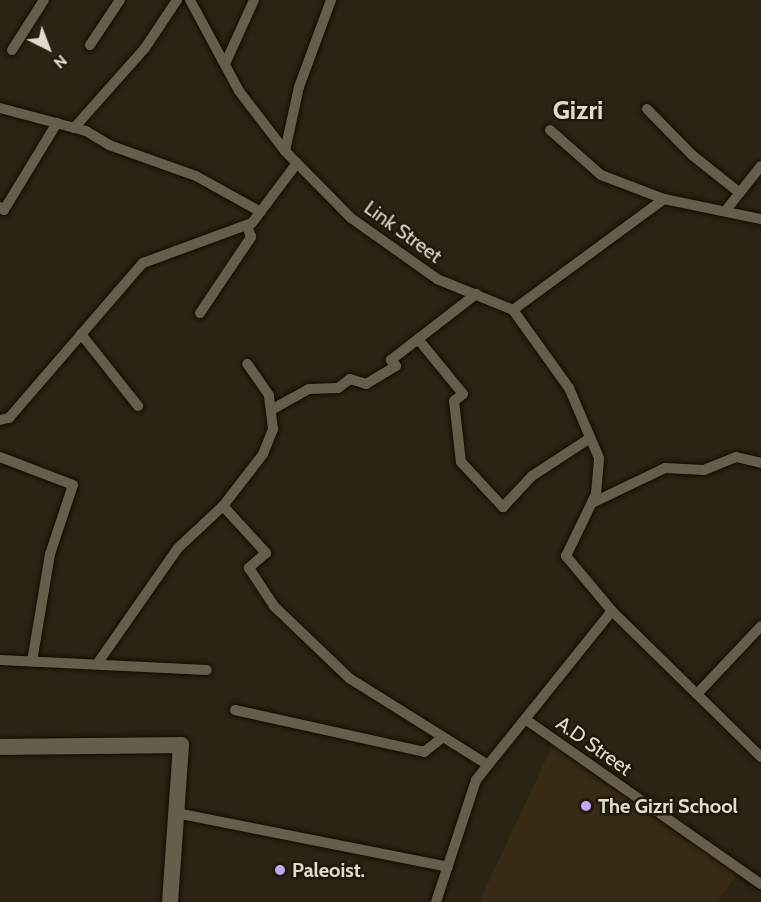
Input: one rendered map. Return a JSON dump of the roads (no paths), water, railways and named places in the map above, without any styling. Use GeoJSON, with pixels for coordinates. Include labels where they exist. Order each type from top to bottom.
{"type":"FeatureCollection","features":[{"type":"Feature","properties":{"kind":"street"},"geometry":{"type":"LineString","coordinates":[[0,747],[181,745],[170,902]]}},
{"type":"Feature","properties":{"kind":"lane"},"geometry":{"type":"LineString","coordinates":[[12,50],[44,0]]}},
{"type":"Feature","properties":{"kind":"lane"},"geometry":{"type":"LineString","coordinates":[[90,45],[120,0]]}},
{"type":"Feature","properties":{"kind":"lane"},"geometry":{"type":"LineString","coordinates":[[74,128],[145,48],[177,0]]}},
{"type":"Feature","properties":{"kind":"lane","name":"Link Street"},"geometry":{"type":"LineString","coordinates":[[190,0],[225,64],[285,151],[351,218],[437,279],[513,309]]}},
{"type":"Feature","properties":{"kind":"lane"},"geometry":{"type":"LineString","coordinates":[[225,64],[254,0]]}},
{"type":"Feature","properties":{"kind":"lane"},"geometry":{"type":"LineString","coordinates":[[285,151],[299,87],[331,0]]}},
{"type":"Feature","properties":{"kind":"lane"},"geometry":{"type":"LineString","coordinates":[[0,108],[74,128],[196,176],[261,212]]}},
{"type":"Feature","properties":{"kind":"lane"},"geometry":{"type":"LineString","coordinates":[[646,109],[692,155],[740,193]]}},
{"type":"Feature","properties":{"kind":"lane"},"geometry":{"type":"LineString","coordinates":[[0,207],[4,210],[57,123]]}},
{"type":"Feature","properties":{"kind":"lane"},"geometry":{"type":"LineString","coordinates":[[550,130],[601,176],[664,199],[761,219]]}},
{"type":"Feature","properties":{"kind":"lane"},"geometry":{"type":"LineString","coordinates":[[0,420],[9,418],[143,263],[247,226],[261,212],[297,163]]}},
{"type":"Feature","properties":{"kind":"lane"},"geometry":{"type":"LineString","coordinates":[[726,210],[761,165]]}},
{"type":"Feature","properties":{"kind":"lane"},"geometry":{"type":"LineString","coordinates":[[664,199],[513,309],[569,388],[599,458],[592,503],[566,556],[612,611],[761,757]]}},
{"type":"Feature","properties":{"kind":"lane"},"geometry":{"type":"LineString","coordinates":[[200,313],[251,237],[247,226]]}},
{"type":"Feature","properties":{"kind":"lane"},"geometry":{"type":"LineString","coordinates":[[271,410],[309,389],[338,388],[350,379],[366,384],[396,366],[391,360],[476,294]]}},
{"type":"Feature","properties":{"kind":"lane"},"geometry":{"type":"LineString","coordinates":[[81,334],[138,406]]}},
{"type":"Feature","properties":{"kind":"lane"},"geometry":{"type":"LineString","coordinates":[[418,339],[463,394],[454,401],[461,462],[503,507],[532,476],[590,438]]}},
{"type":"Feature","properties":{"kind":"lane"},"geometry":{"type":"LineString","coordinates":[[97,664],[178,548],[223,506],[263,454],[273,429],[269,395],[247,364]]}},
{"type":"Feature","properties":{"kind":"lane"},"geometry":{"type":"LineString","coordinates":[[0,457],[73,485],[50,554],[32,662]]}},
{"type":"Feature","properties":{"kind":"lane"},"geometry":{"type":"LineString","coordinates":[[592,503],[665,468],[704,470],[736,457],[761,462]]}},
{"type":"Feature","properties":{"kind":"lane"},"geometry":{"type":"LineString","coordinates":[[223,506],[266,553],[249,568],[274,606],[349,678],[488,765]]}},
{"type":"Feature","properties":{"kind":"lane"},"geometry":{"type":"LineString","coordinates":[[436,902],[476,780],[612,611]]}},
{"type":"Feature","properties":{"kind":"lane"},"geometry":{"type":"LineString","coordinates":[[697,694],[761,626]]}},
{"type":"Feature","properties":{"kind":"lane"},"geometry":{"type":"LineString","coordinates":[[0,660],[207,670]]}},
{"type":"Feature","properties":{"kind":"lane"},"geometry":{"type":"LineString","coordinates":[[235,710],[424,752],[442,738]]}},
{"type":"Feature","properties":{"kind":"lane","name":"A.D Street"},"geometry":{"type":"LineString","coordinates":[[525,719],[761,884]]}},
{"type":"Feature","properties":{"kind":"lane"},"geometry":{"type":"LineString","coordinates":[[176,813],[448,867]]}},
{"type":"Feature","properties":{"kind":"place","name":"The Gizri School"},"geometry":{"type":"Point","coordinates":[586,806]}},
{"type":"Feature","properties":{"kind":"place","name":"Paleoist."},"geometry":{"type":"Point","coordinates":[280,870]}},
{"type":"Feature","properties":{"kind":"district","name":"Gizri"},"geometry":{"type":"Point","coordinates":[578,111]}}]}
